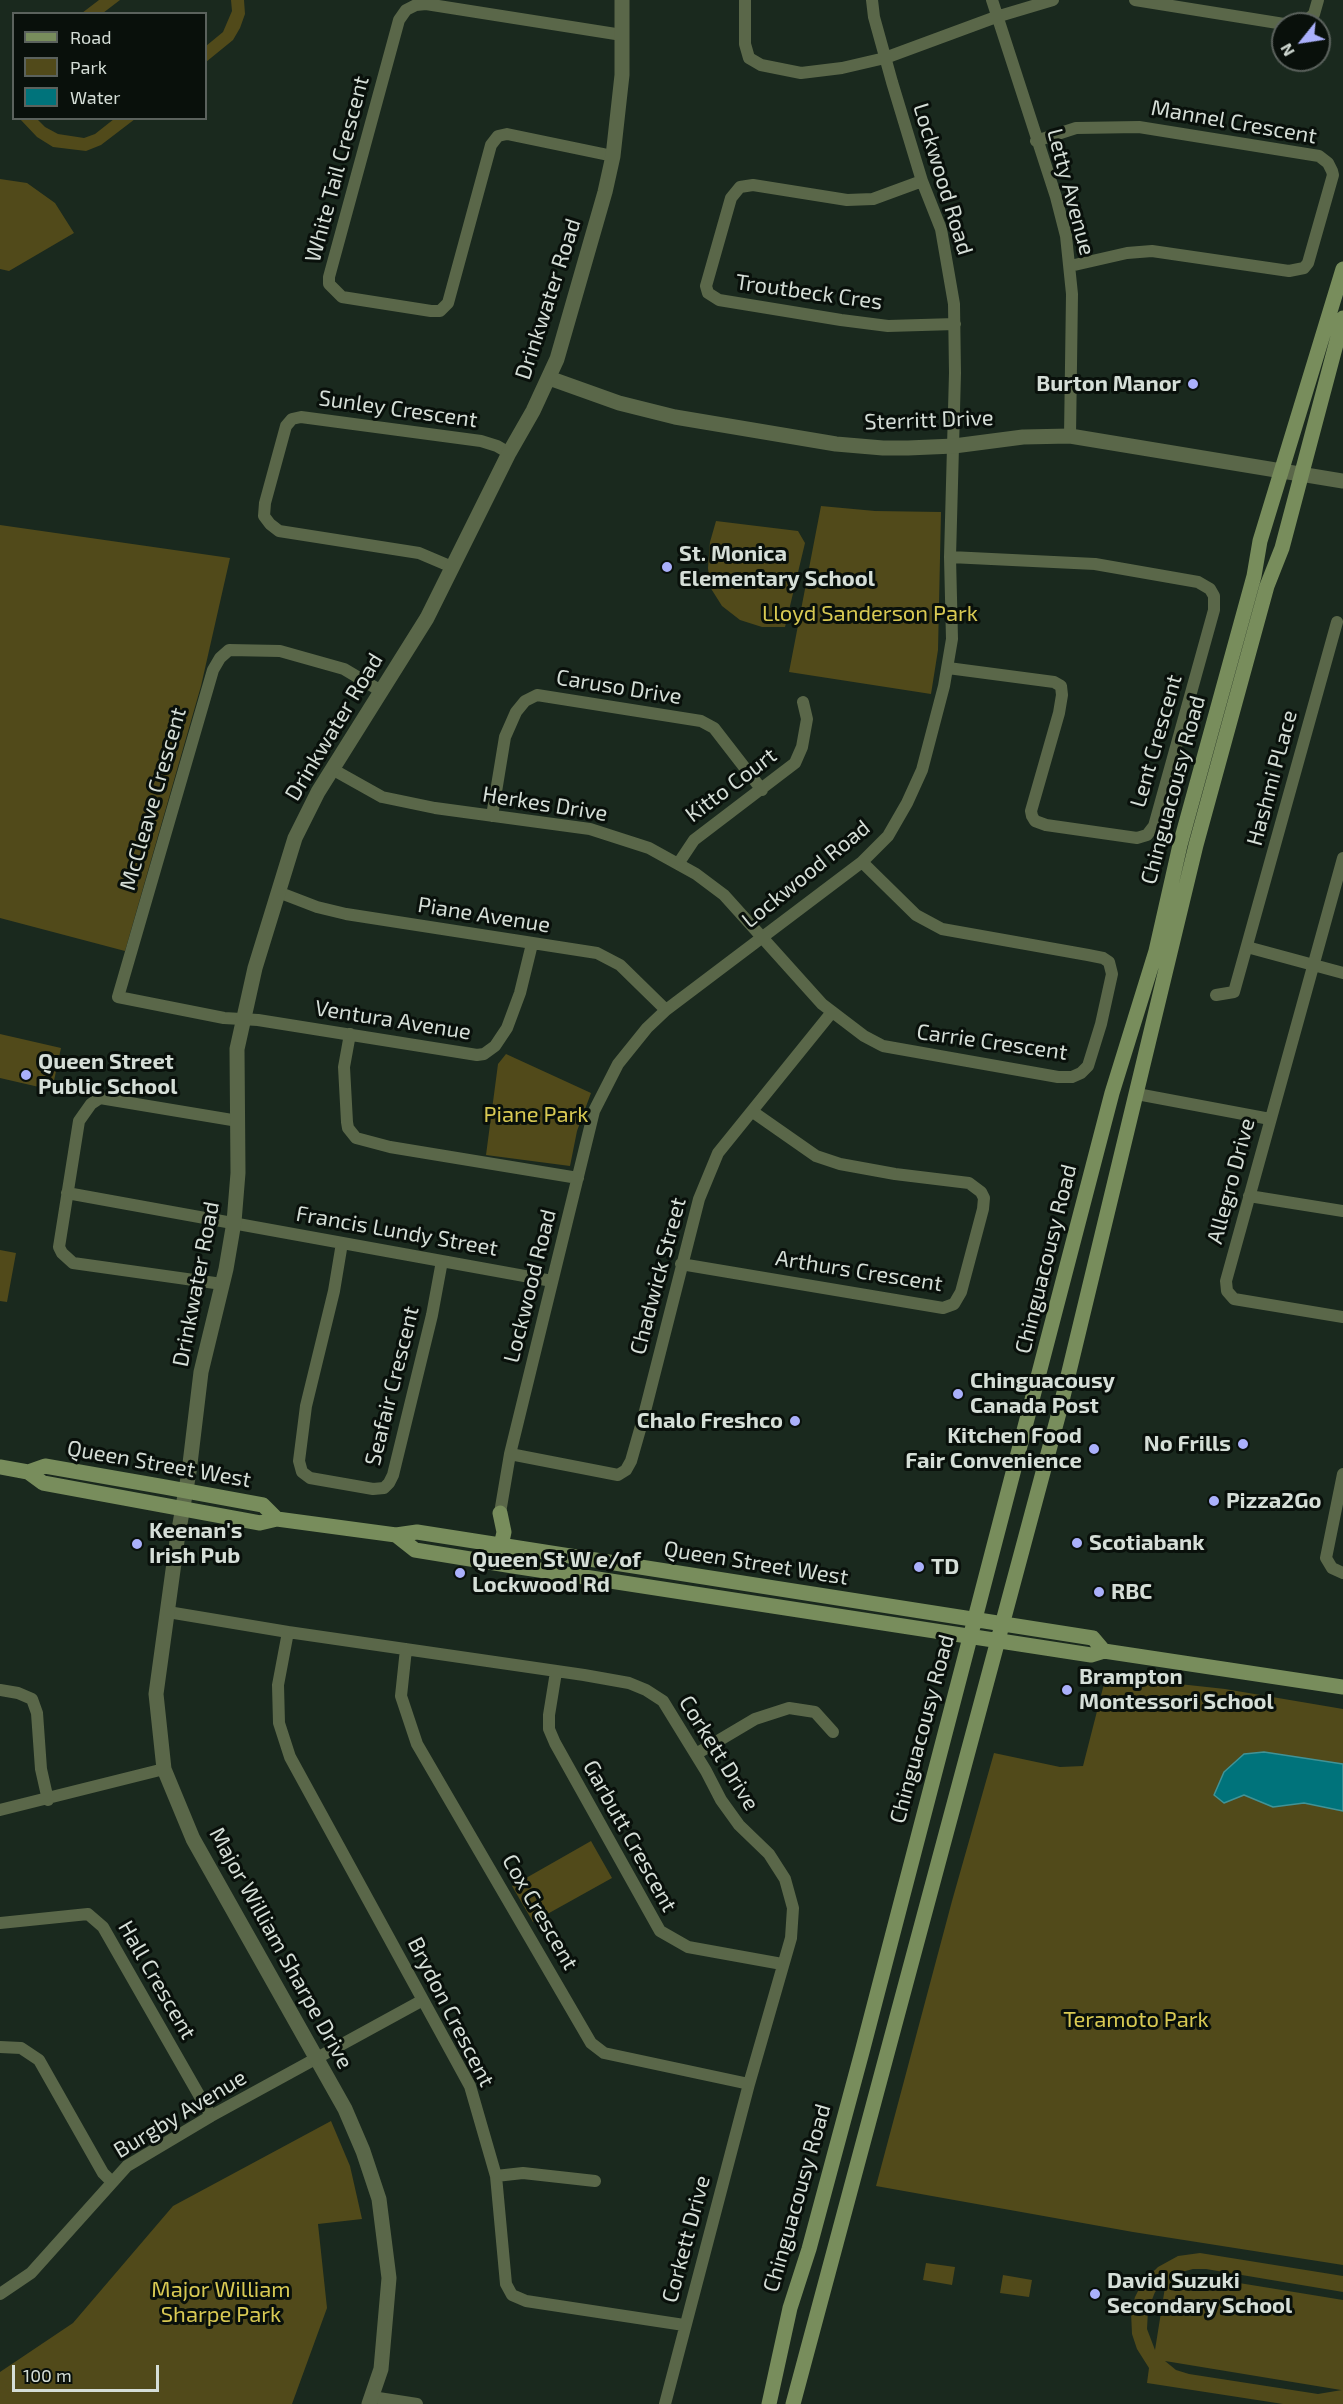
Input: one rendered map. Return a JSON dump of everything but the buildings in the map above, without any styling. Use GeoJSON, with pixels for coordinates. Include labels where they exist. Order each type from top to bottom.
{"type":"FeatureCollection","features":[{"type":"Feature","properties":{"kind":"main road","name":"Chinguacousy Road"},"geometry":{"type":"LineString","coordinates":[[769,2404],[790,2308],[809,2249],[1112,1093],[1156,951],[1180,845],[1254,576],[1260,541],[1343,269]]}},
{"type":"Feature","properties":{"kind":"main road","name":"Chinguacousy Road"},"geometry":{"type":"LineString","coordinates":[[793,2404],[1060,1409],[1196,845],[1267,586],[1282,548],[1320,413],[1343,318]]}},
{"type":"Feature","properties":{"kind":"main road","name":"Queen Street West"},"geometry":{"type":"LineString","coordinates":[[28,1472],[45,1466],[263,1505],[277,1519]]}},
{"type":"Feature","properties":{"kind":"main road","name":"Queen Street West"},"geometry":{"type":"LineString","coordinates":[[0,1467],[28,1472],[43,1483],[260,1523],[277,1519],[396,1535],[417,1532],[1094,1638],[1104,1651]]}},
{"type":"Feature","properties":{"kind":"main road"},"geometry":{"type":"LineString","coordinates":[[442,1536],[448,1534],[477,1539],[485,1534],[500,1513]]}},
{"type":"Feature","properties":{"kind":"main road"},"geometry":{"type":"LineString","coordinates":[[415,1550],[421,1544],[489,1555],[501,1546],[504,1532],[500,1513]]}},
{"type":"Feature","properties":{"kind":"main road","name":"Queen Street West"},"geometry":{"type":"LineString","coordinates":[[396,1535],[415,1550],[1091,1655],[1104,1651],[1343,1688]]}},
{"type":"Feature","properties":{"kind":"main road"},"geometry":{"type":"LineString","coordinates":[[692,1594],[695,1576]]}},
{"type":"Feature","properties":{"kind":"street","name":"Drinkwater Road"},"geometry":{"type":"LineString","coordinates":[[183,1508],[201,1372],[234,1222],[238,1173],[236,1060],[239,1034],[255,968],[295,838],[332,769],[427,618],[549,378],[567,327],[613,156],[621,99],[622,0]]}},
{"type":"Feature","properties":{"kind":"street"},"geometry":{"type":"LineString","coordinates":[[745,0],[745,48],[749,58],[757,63],[801,73],[842,68],[885,58],[996,17],[1053,0]]}},
{"type":"Feature","properties":{"kind":"street","name":"Lockwood Road"},"geometry":{"type":"LineString","coordinates":[[500,1513],[510,1454],[594,1111],[618,1064],[647,1028],[666,1010],[862,862],[888,836],[922,770],[948,668],[952,639],[950,557],[955,324],[950,277],[940,229],[922,181],[885,58],[872,0]]}},
{"type":"Feature","properties":{"kind":"street","name":"Letty Avenue"},"geometry":{"type":"LineString","coordinates":[[992,0],[1056,197],[1066,237],[1071,266],[1073,337],[1070,436]]}},
{"type":"Feature","properties":{"kind":"street"},"geometry":{"type":"LineString","coordinates":[[1135,0],[1271,22]]}},
{"type":"Feature","properties":{"kind":"street","name":"White Tail Crescent"},"geometry":{"type":"LineString","coordinates":[[613,156],[507,134],[498,136],[491,145],[448,303],[441,311],[342,297],[329,284],[399,20],[406,10],[416,4],[426,4],[622,35]]}},
{"type":"Feature","properties":{"kind":"street","name":"Mannel Crescent"},"geometry":{"type":"LineString","coordinates":[[1036,141],[1076,128],[1120,125],[1146,127],[1319,156],[1324,158],[1332,171],[1333,175],[1309,259],[1304,268],[1289,271],[1152,251],[1127,253],[1071,266]]}},
{"type":"Feature","properties":{"kind":"street","name":"Troutbeck Cres"},"geometry":{"type":"LineString","coordinates":[[922,181],[873,199],[847,200],[753,185],[740,188],[731,198],[706,286],[708,293],[719,300],[841,320],[888,326],[955,324]]}},
{"type":"Feature","properties":{"kind":"street","name":"Sterritt Drive"},"geometry":{"type":"LineString","coordinates":[[549,378],[652,412],[741,430],[883,448],[954,446],[1023,437],[1070,436],[1343,481]]}},
{"type":"Feature","properties":{"kind":"street","name":"Sunley Crescent"},"geometry":{"type":"LineString","coordinates":[[452,567],[419,554],[279,531],[270,524],[264,516],[265,503],[286,426],[292,419],[301,417],[481,441],[510,453]]}},
{"type":"Feature","properties":{"kind":"street","name":"Lent Crescent"},"geometry":{"type":"LineString","coordinates":[[948,668],[1054,682],[1060,686],[1062,694],[1059,713],[1031,812],[1032,816],[1035,821],[1046,825],[1137,838],[1147,835],[1154,826],[1214,610],[1214,596],[1210,589],[1198,582],[1095,564],[950,557]]}},
{"type":"Feature","properties":{"kind":"street","name":"Hashmi PLace"},"geometry":{"type":"LineString","coordinates":[[1216,995],[1234,992],[1337,622]]}},
{"type":"Feature","properties":{"kind":"street","name":"McCleave Crescent"},"geometry":{"type":"LineString","coordinates":[[244,1018],[224,1018],[118,998],[213,670],[220,658],[229,650],[280,651],[344,669],[381,691]]}},
{"type":"Feature","properties":{"kind":"street","name":"Caruso Drive"},"geometry":{"type":"LineString","coordinates":[[492,816],[505,736],[516,712],[525,701],[537,695],[701,721],[714,728],[762,790]]}},
{"type":"Feature","properties":{"kind":"street","name":"Kitto Court"},"geometry":{"type":"LineString","coordinates":[[678,864],[693,840],[795,763],[802,747],[807,719],[803,702]]}},
{"type":"Feature","properties":{"kind":"street","name":"Herkes Drive"},"geometry":{"type":"LineString","coordinates":[[332,769],[381,797],[492,816],[590,829],[649,848],[678,864],[724,895],[762,936]]}},
{"type":"Feature","properties":{"kind":"street","name":"Allegro Drive"},"geometry":{"type":"LineString","coordinates":[[1343,858],[1226,1281],[1230,1296],[1241,1302],[1343,1317]]}},
{"type":"Feature","properties":{"kind":"street","name":"Carrie Crescent"},"geometry":{"type":"LineString","coordinates":[[762,936],[832,1012],[864,1036],[883,1046],[1059,1077],[1072,1077],[1081,1073],[1088,1066],[1101,1024],[1112,974],[1109,962],[1103,958],[942,929],[916,915],[862,862]]}},
{"type":"Feature","properties":{"kind":"street","name":"Piane Avenue"},"geometry":{"type":"LineString","coordinates":[[278,892],[317,907],[346,914],[597,953],[620,965],[666,1010]]}},
{"type":"Feature","properties":{"kind":"street","name":"Ventura Avenue"},"geometry":{"type":"LineString","coordinates":[[244,1018],[477,1055],[490,1051],[507,1028],[520,993],[532,944]]}},
{"type":"Feature","properties":{"kind":"street"},"geometry":{"type":"LineString","coordinates":[[1247,946],[1343,973]]}},
{"type":"Feature","properties":{"kind":"street","name":"Chadwick Street"},"geometry":{"type":"LineString","coordinates":[[510,1454],[618,1475],[626,1470],[631,1461],[643,1419],[699,1199],[718,1153],[832,1012]]}},
{"type":"Feature","properties":{"kind":"street"},"geometry":{"type":"LineString","coordinates":[[350,1034],[344,1067],[347,1122],[356,1138],[390,1147],[578,1178]]}},
{"type":"Feature","properties":{"kind":"street"},"geometry":{"type":"LineString","coordinates":[[1137,1094],[1270,1119]]}},
{"type":"Feature","properties":{"kind":"street"},"geometry":{"type":"LineString","coordinates":[[222,1284],[73,1263],[59,1247],[79,1121],[84,1112],[100,1098],[238,1121]]}},
{"type":"Feature","properties":{"kind":"street","name":"Arthurs Crescent"},"geometry":{"type":"LineString","coordinates":[[681,1264],[937,1308],[954,1304],[961,1292],[983,1209],[984,1198],[981,1192],[969,1183],[895,1174],[840,1164],[816,1156],[753,1112]]}},
{"type":"Feature","properties":{"kind":"street","name":"Francis Lundy Street"},"geometry":{"type":"LineString","coordinates":[[67,1193],[552,1281]]}},
{"type":"Feature","properties":{"kind":"street"},"geometry":{"type":"LineString","coordinates":[[1249,1196],[1343,1211]]}},
{"type":"Feature","properties":{"kind":"street","name":"Seafair Crescent"},"geometry":{"type":"LineString","coordinates":[[342,1243],[334,1291],[306,1406],[299,1461],[305,1476],[321,1480],[373,1489],[384,1488],[389,1483],[393,1475],[432,1315],[442,1261]]}},
{"type":"Feature","properties":{"kind":"street"},"geometry":{"type":"LineString","coordinates":[[1343,1474],[1326,1558],[1332,1568],[1343,1573]]}},
{"type":"Feature","properties":{"kind":"street","name":"Major William Sharpe Drive"},"geometry":{"type":"LineString","coordinates":[[183,1508],[156,1694],[164,1769],[193,1839],[345,2109],[363,2151],[379,2199],[389,2278],[381,2369],[370,2401]]}},
{"type":"Feature","properties":{"kind":"street","name":"Corkett Drive"},"geometry":{"type":"LineString","coordinates":[[168,1612],[628,1683],[646,1690],[663,1701],[721,1800],[739,1826],[769,1854],[785,1880],[793,1908],[791,1938],[749,2084],[665,2404]]}},
{"type":"Feature","properties":{"kind":"street","name":"Brydon Crescent"},"geometry":{"type":"LineString","coordinates":[[288,1632],[278,1684],[279,1723],[290,1757],[470,2086],[496,2176],[506,2284],[512,2295],[526,2301],[684,2325]]}},
{"type":"Feature","properties":{"kind":"street","name":"Cox Crescent"},"geometry":{"type":"LineString","coordinates":[[406,1649],[401,1696],[417,1744],[591,2043],[604,2053],[749,2084]]}},
{"type":"Feature","properties":{"kind":"street","name":"Garbutt Crescent"},"geometry":{"type":"LineString","coordinates":[[556,1672],[549,1729],[660,1931],[687,1947],[782,1964]]}},
{"type":"Feature","properties":{"kind":"street"},"geometry":{"type":"LineString","coordinates":[[0,1690],[18,1693],[32,1699],[37,1713],[41,1769],[48,1800]]}},
{"type":"Feature","properties":{"kind":"street"},"geometry":{"type":"LineString","coordinates":[[696,1754],[755,1719],[789,1708],[815,1712],[833,1732]]}},
{"type":"Feature","properties":{"kind":"street"},"geometry":{"type":"LineString","coordinates":[[0,1810],[48,1800],[164,1769]]}},
{"type":"Feature","properties":{"kind":"street","name":"Hall Crescent"},"geometry":{"type":"LineString","coordinates":[[0,1923],[87,1914],[103,1927],[211,2116]]}},
{"type":"Feature","properties":{"kind":"street","name":"Burgby Avenue"},"geometry":{"type":"LineString","coordinates":[[0,2294],[31,2273],[127,2166],[211,2116],[423,2000]]}},
{"type":"Feature","properties":{"kind":"street"},"geometry":{"type":"LineString","coordinates":[[0,2047],[21,2048],[39,2060],[103,2173],[112,2182]]}},
{"type":"Feature","properties":{"kind":"street"},"geometry":{"type":"LineString","coordinates":[[496,2176],[523,2173],[594,2181]]}},
{"type":"Feature","properties":{"kind":"street"},"geometry":{"type":"LineString","coordinates":[[370,2401],[417,2404]]}},
{"type":"Feature","properties":{"kind":"green space"},"geometry":{"type":"Polygon","coordinates":[[[99,0],[120,0],[104,12],[83,12],[99,0]]]}},
{"type":"Feature","properties":{"kind":"green space"},"geometry":{"type":"Polygon","coordinates":[[[231,0],[244,0],[245,14],[233,40],[207,61],[207,45],[223,32],[232,11],[231,0]]]}},
{"type":"Feature","properties":{"kind":"green space"},"geometry":{"type":"Polygon","coordinates":[[[21,120],[38,120],[58,134],[84,138],[95,134],[113,120],[134,120],[101,145],[86,151],[53,147],[37,137],[21,120]]]}},
{"type":"Feature","properties":{"kind":"green space"},"geometry":{"type":"Polygon","coordinates":[[[0,179],[27,183],[55,203],[74,233],[9,271],[0,269],[0,179]]]}},
{"type":"Feature","properties":{"kind":"green space","name":"Lloyd Sanderson Park"},"geometry":{"type":"Polygon","coordinates":[[[821,506],[875,511],[941,512],[938,650],[931,694],[789,672],[821,506]]]}},
{"type":"Feature","properties":{"kind":"green space"},"geometry":{"type":"Polygon","coordinates":[[[716,521],[798,531],[805,543],[785,627],[762,627],[740,620],[722,606],[710,587],[708,568],[710,542],[716,521]]]}},
{"type":"Feature","properties":{"kind":"green space"},"geometry":{"type":"Polygon","coordinates":[[[0,525],[230,558],[201,686],[125,951],[0,918],[0,525]]]}},
{"type":"Feature","properties":{"kind":"green space"},"geometry":{"type":"Polygon","coordinates":[[[0,1034],[61,1048],[52,1090],[0,1078],[0,1034]]]}},
{"type":"Feature","properties":{"kind":"green space","name":"Piane Park"},"geometry":{"type":"Polygon","coordinates":[[[506,1054],[591,1093],[577,1131],[570,1166],[486,1155],[498,1064],[506,1054]]]}},
{"type":"Feature","properties":{"kind":"green space"},"geometry":{"type":"Polygon","coordinates":[[[0,1250],[16,1253],[7,1302],[0,1301],[0,1250]]]}},
{"type":"Feature","properties":{"kind":"green space","name":"Teramoto Park"},"geometry":{"type":"Polygon","coordinates":[[[1106,1676],[1225,1689],[1343,1709],[1343,2265],[1133,2232],[876,2186],[994,1753],[1060,1767],[1083,1766],[1106,1676]]]}},
{"type":"Feature","properties":{"kind":"green space"},"geometry":{"type":"Polygon","coordinates":[[[591,1841],[612,1878],[533,1922],[512,1886],[591,1841]]]}},
{"type":"Feature","properties":{"kind":"green space","name":"Major William Sharpe Park"},"geometry":{"type":"Polygon","coordinates":[[[331,2121],[350,2166],[362,2219],[318,2224],[327,2308],[292,2404],[0,2404],[0,2372],[73,2323],[173,2206],[331,2121]]]}},
{"type":"Feature","properties":{"kind":"green space"},"geometry":{"type":"Polygon","coordinates":[[[1200,2253],[1343,2276],[1343,2292],[1206,2269],[1193,2269],[1178,2273],[1343,2300],[1343,2404],[1283,2404],[1147,2383],[1149,2368],[1137,2349],[1132,2334],[1131,2312],[1142,2283],[1158,2267],[1178,2256],[1200,2253]],[[1166,2281],[1155,2292],[1148,2310],[1147,2329],[1155,2350],[1166,2281]],[[1165,2361],[1176,2370],[1189,2374],[1318,2394],[1342,2390],[1341,2390],[1165,2361]]]}},
{"type":"Feature","properties":{"kind":"green space"},"geometry":{"type":"Polygon","coordinates":[[[926,2263],[955,2267],[952,2285],[923,2280],[926,2263]]]}},
{"type":"Feature","properties":{"kind":"green space"},"geometry":{"type":"Polygon","coordinates":[[[1003,2275],[1032,2280],[1029,2297],[1000,2293],[1003,2275]]]}},
{"type":"Feature","properties":{"kind":"water"},"geometry":{"type":"Polygon","coordinates":[[[1264,1752],[1343,1764],[1343,1811],[1304,1803],[1273,1807],[1244,1795],[1224,1803],[1214,1795],[1224,1772],[1244,1754],[1264,1752]]]}},
{"type":"Feature","properties":{"kind":"place","name":"Burton Manor"},"geometry":{"type":"Point","coordinates":[1193,384]}},
{"type":"Feature","properties":{"kind":"place","name":"St. Monica Elementary School"},"geometry":{"type":"Point","coordinates":[667,567]}},
{"type":"Feature","properties":{"kind":"place","name":"Queen Street Public School"},"geometry":{"type":"Point","coordinates":[26,1075]}},
{"type":"Feature","properties":{"kind":"place","name":"Chinguacousy Canada Post"},"geometry":{"type":"Point","coordinates":[958,1394]}},
{"type":"Feature","properties":{"kind":"place","name":"Chalo Freshco"},"geometry":{"type":"Point","coordinates":[795,1421]}},
{"type":"Feature","properties":{"kind":"place","name":"No Frills"},"geometry":{"type":"Point","coordinates":[1243,1444]}},
{"type":"Feature","properties":{"kind":"place","name":"Kitchen Food Fair Convenience"},"geometry":{"type":"Point","coordinates":[1094,1449]}},
{"type":"Feature","properties":{"kind":"place","name":"Pizza2Go"},"geometry":{"type":"Point","coordinates":[1214,1501]}},
{"type":"Feature","properties":{"kind":"place","name":"Scotiabank"},"geometry":{"type":"Point","coordinates":[1077,1543]}},
{"type":"Feature","properties":{"kind":"place","name":"Keenan's Irish Pub"},"geometry":{"type":"Point","coordinates":[137,1544]}},
{"type":"Feature","properties":{"kind":"place","name":"TD"},"geometry":{"type":"Point","coordinates":[919,1567]}},
{"type":"Feature","properties":{"kind":"place","name":"Queen St W e/of Lockwood Rd"},"geometry":{"type":"Point","coordinates":[460,1573]}},
{"type":"Feature","properties":{"kind":"place","name":"RBC"},"geometry":{"type":"Point","coordinates":[1099,1592]}},
{"type":"Feature","properties":{"kind":"place","name":"Brampton Montessori School"},"geometry":{"type":"Point","coordinates":[1067,1690]}},
{"type":"Feature","properties":{"kind":"place","name":"David Suzuki Secondary School"},"geometry":{"type":"Point","coordinates":[1095,2294]}}]}
